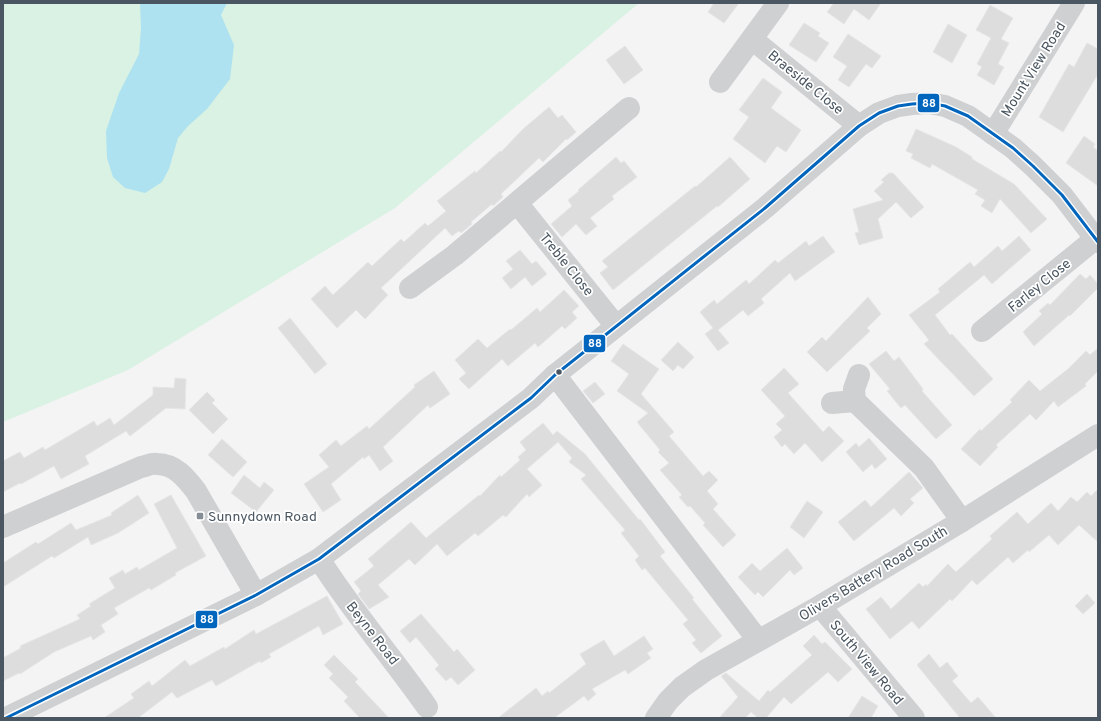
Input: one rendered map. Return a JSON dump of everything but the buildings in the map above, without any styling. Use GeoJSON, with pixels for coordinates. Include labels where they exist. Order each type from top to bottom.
{"type":"FeatureCollection","features":[{"type":"Feature","properties":{"kind":"street"},"geometry":{"type":"LineString","coordinates":[[720,82],[778,3]]}},
{"type":"Feature","properties":{"kind":"street","name":"Mount View Road"},"geometry":{"type":"LineString","coordinates":[[993,134],[1074,3]]}},
{"type":"Feature","properties":{"kind":"street","name":"Braeside Close"},"geometry":{"type":"LineString","coordinates":[[752,39],[859,126]]}},
{"type":"Feature","properties":{"kind":"street"},"geometry":{"type":"LineString","coordinates":[[6,718],[256,594],[319,559],[532,398],[555,375],[765,208],[859,126],[879,113],[898,106],[929,103],[945,106],[968,116],[1034,166],[1062,195],[1097,241]]}},
{"type":"Feature","properties":{"kind":"street"},"geometry":{"type":"LineString","coordinates":[[410,288],[455,255],[629,108]]}},
{"type":"Feature","properties":{"kind":"street","name":"Treble Close"},"geometry":{"type":"LineString","coordinates":[[517,203],[616,326]]}},
{"type":"Feature","properties":{"kind":"street","name":"Farley Close"},"geometry":{"type":"LineString","coordinates":[[982,331],[1097,241]]}},
{"type":"Feature","properties":{"kind":"street"},"geometry":{"type":"LineString","coordinates":[[555,375],[758,640]]}},
{"type":"Feature","properties":{"kind":"street"},"geometry":{"type":"LineString","coordinates":[[859,375],[854,389],[855,401],[924,468],[962,521]]}},
{"type":"Feature","properties":{"kind":"street"},"geometry":{"type":"LineString","coordinates":[[832,403],[855,401]]}},
{"type":"Feature","properties":{"kind":"street","name":"Olivers Battery Road South"},"geometry":{"type":"LineString","coordinates":[[656,718],[668,701],[682,687],[706,670],[820,606],[962,521],[1098,436]]}},
{"type":"Feature","properties":{"kind":"street"},"geometry":{"type":"LineString","coordinates":[[3,527],[141,467],[156,463],[170,466],[185,476],[196,491],[256,594]]}},
{"type":"Feature","properties":{"kind":"street","name":"Beyne Road"},"geometry":{"type":"LineString","coordinates":[[319,559],[337,588],[402,670],[427,707]]}},
{"type":"Feature","properties":{"kind":"street","name":"South View Road"},"geometry":{"type":"LineString","coordinates":[[820,606],[914,718]]}},
{"type":"Feature","properties":{"kind":"green space"},"geometry":{"type":"Polygon","coordinates":[[[3,3],[639,3],[395,208],[128,370],[3,422],[3,3]]]}},
{"type":"Feature","properties":{"kind":"water"},"geometry":{"type":"Polygon","coordinates":[[[140,3],[227,3],[221,15],[234,45],[230,79],[207,109],[188,126],[178,138],[169,169],[162,182],[145,193],[125,188],[113,177],[107,158],[106,131],[119,93],[139,54],[141,28],[140,3]]]}},
{"type":"Feature","properties":{"kind":"transit line","name":"88"},"geometry":{"type":"LineString","coordinates":[[6,718],[256,595],[319,559],[531,398],[555,375],[765,208],[859,126],[879,113],[898,106],[929,103],[945,106],[968,116],[1013,148],[1033,166],[1062,195],[1098,242]]}},
{"type":"Feature","properties":{"kind":"place","name":"Sunnydown Road"},"geometry":{"type":"Point","coordinates":[200,516]}}]}
